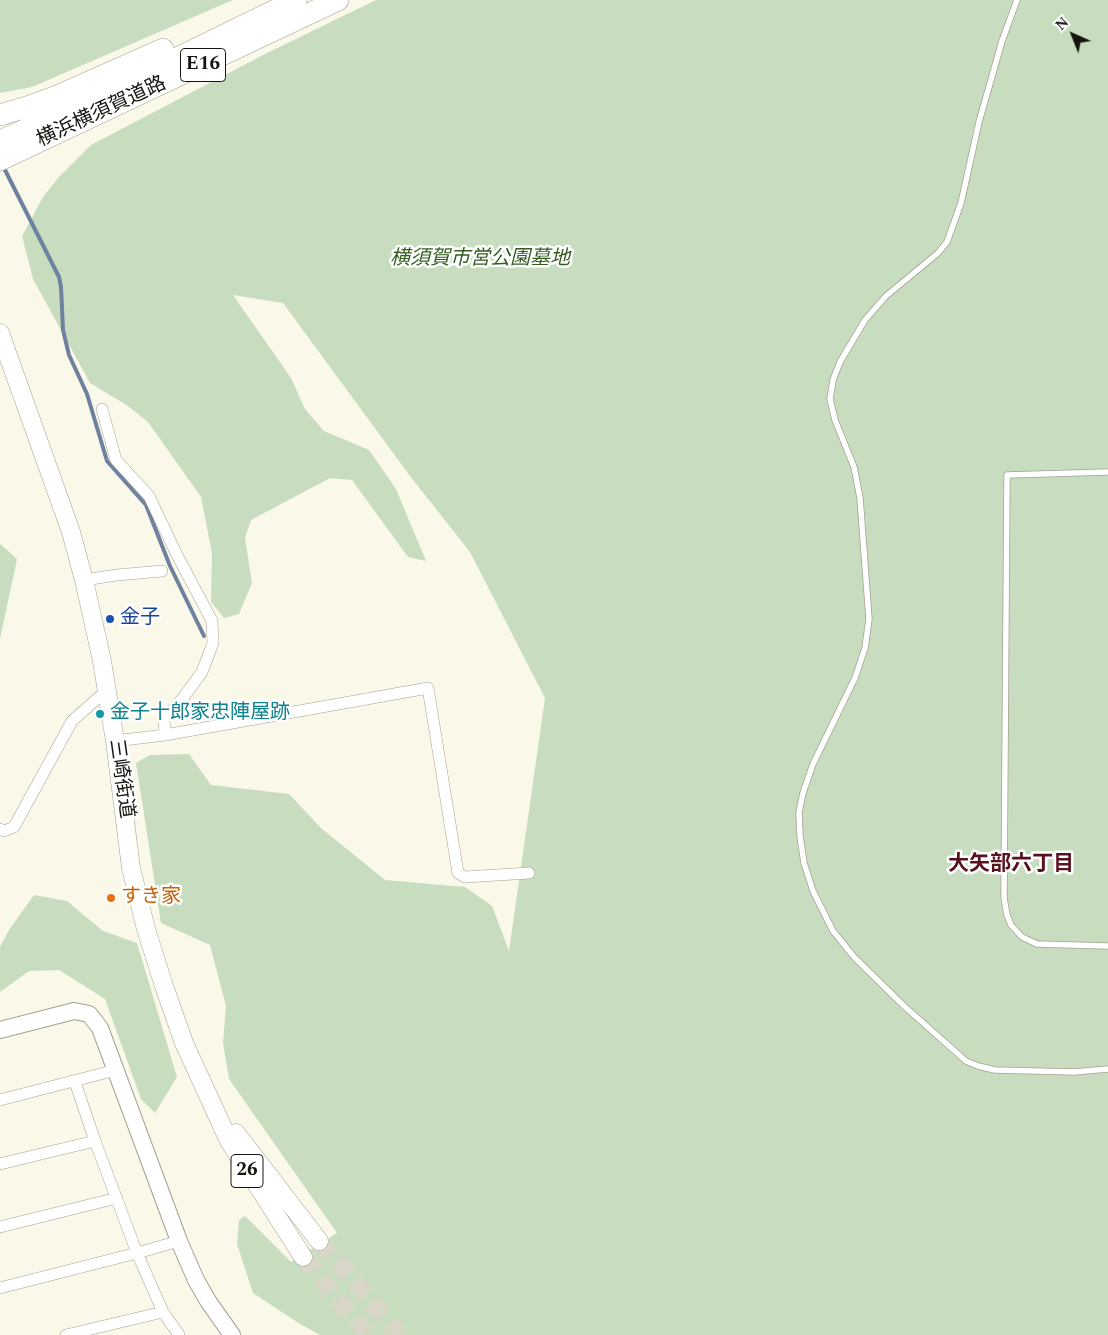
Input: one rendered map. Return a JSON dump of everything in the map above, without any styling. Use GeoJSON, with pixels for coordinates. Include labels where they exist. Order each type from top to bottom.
{"type":"FeatureCollection","features":[{"type":"Feature","properties":{"kind":"highway"},"geometry":{"type":"LineString","coordinates":[[0,115],[86,93],[276,0]]}},
{"type":"Feature","properties":{"kind":"highway","name":"横浜横須賀道路"},"geometry":{"type":"LineString","coordinates":[[0,141],[86,93],[296,0]]}},
{"type":"Feature","properties":{"kind":"highway","name":"横浜横須賀道路"},"geometry":{"type":"LineString","coordinates":[[0,160],[338,0]]}},
{"type":"Feature","properties":{"kind":"highway"},"geometry":{"type":"LineString","coordinates":[[0,168],[68,129]]}},
{"type":"Feature","properties":{"kind":"main road","name":"三崎街道"},"geometry":{"type":"LineString","coordinates":[[0,333],[71,532],[84,580],[107,690],[131,868],[144,921],[164,986],[184,1043],[229,1141],[303,1257]]}},
{"type":"Feature","properties":{"kind":"main road","name":"三崎街道"},"geometry":{"type":"LineString","coordinates":[[201,1080],[237,1135],[320,1241]]}},
{"type":"Feature","properties":{"kind":"street"},"geometry":{"type":"LineString","coordinates":[[102,409],[116,460],[149,496],[212,621],[213,643],[202,672],[184,698],[164,718],[166,735]]}},
{"type":"Feature","properties":{"kind":"street"},"geometry":{"type":"LineString","coordinates":[[84,580],[162,571]]}},
{"type":"Feature","properties":{"kind":"street"},"geometry":{"type":"LineString","coordinates":[[115,741],[166,735],[428,688],[458,873],[464,877],[529,873]]}},
{"type":"Feature","properties":{"kind":"street"},"geometry":{"type":"LineString","coordinates":[[0,828],[4,831],[14,827],[72,721],[107,690]]}},
{"type":"Feature","properties":{"kind":"street"},"geometry":{"type":"LineString","coordinates":[[5,1026],[74,1011],[89,1014],[100,1028],[179,1241],[200,1287],[232,1335]]}},
{"type":"Feature","properties":{"kind":"street"},"geometry":{"type":"LineString","coordinates":[[0,1100],[116,1070]]}},
{"type":"Feature","properties":{"kind":"street"},"geometry":{"type":"LineString","coordinates":[[75,1082],[95,1142],[138,1254],[163,1312],[179,1335]]}},
{"type":"Feature","properties":{"kind":"street"},"geometry":{"type":"LineString","coordinates":[[0,1164],[95,1142]]}},
{"type":"Feature","properties":{"kind":"street"},"geometry":{"type":"LineString","coordinates":[[0,1227],[117,1198]]}},
{"type":"Feature","properties":{"kind":"street"},"geometry":{"type":"LineString","coordinates":[[0,1288],[138,1254],[179,1241]]}},
{"type":"Feature","properties":{"kind":"street"},"geometry":{"type":"LineString","coordinates":[[66,1335],[163,1312]]}},
{"type":"Feature","properties":{"kind":"lane"},"geometry":{"type":"LineString","coordinates":[[1017,0],[1002,41],[979,122],[961,203],[947,242],[938,253],[886,296],[866,320],[840,362],[833,380],[830,399],[835,420],[854,467],[860,498],[869,619],[866,648],[855,678],[813,764],[803,793],[799,812],[800,836],[804,863],[812,891],[833,931],[854,957],[904,1006],[966,1061],[995,1070],[1074,1072],[1108,1069]]}},
{"type":"Feature","properties":{"kind":"lane"},"geometry":{"type":"LineString","coordinates":[[1108,472],[1007,475],[1004,898],[1011,926],[1022,937],[1037,944],[1108,946]]}},
{"type":"Feature","properties":{"kind":"green space"},"geometry":{"type":"Polygon","coordinates":[[[0,0],[233,0],[32,87],[0,93],[0,0]]]}},
{"type":"Feature","properties":{"kind":"green space","name":"横須賀市営公園墓地"},"geometry":{"type":"Polygon","coordinates":[[[376,0],[1108,0],[1108,1335],[320,1335],[253,1293],[237,1244],[239,1220],[245,1216],[291,1262],[337,1233],[229,1079],[223,1043],[226,1006],[210,945],[161,923],[136,763],[150,755],[189,754],[211,785],[289,794],[321,828],[385,880],[465,887],[492,906],[509,951],[545,698],[470,552],[410,476],[283,303],[233,295],[291,378],[305,409],[324,431],[369,450],[396,489],[426,561],[408,557],[352,480],[330,478],[251,520],[245,538],[252,583],[239,614],[224,618],[211,602],[212,553],[201,497],[148,422],[128,406],[90,383],[33,279],[22,236],[43,197],[58,178],[91,145],[265,54],[376,0]]]}},
{"type":"Feature","properties":{"kind":"green space"},"geometry":{"type":"Polygon","coordinates":[[[0,544],[17,559],[0,639],[0,544]]]}},
{"type":"Feature","properties":{"kind":"green space"},"geometry":{"type":"Polygon","coordinates":[[[34,895],[67,901],[103,931],[137,943],[177,1077],[155,1113],[141,1099],[105,999],[59,970],[29,971],[0,992],[0,947],[9,930],[34,895]]]}},
{"type":"Feature","properties":{"kind":"waterway"},"geometry":{"type":"LineString","coordinates":[[3,166],[59,277],[63,330],[69,355],[87,394],[107,461],[146,505],[170,566],[204,636]]}},
{"type":"Feature","properties":{"kind":"tunnel"},"geometry":{"type":"LineString","coordinates":[[319,1241],[400,1335]]}},
{"type":"Feature","properties":{"kind":"tunnel"},"geometry":{"type":"LineString","coordinates":[[303,1257],[367,1335]]}},
{"type":"Feature","properties":{"kind":"place","name":"金子"},"geometry":{"type":"Point","coordinates":[110,619]}},
{"type":"Feature","properties":{"kind":"place","name":"金子十郎家忠陣屋跡"},"geometry":{"type":"Point","coordinates":[100,714]}},
{"type":"Feature","properties":{"kind":"place","name":"すき家"},"geometry":{"type":"Point","coordinates":[111,898]}},
{"type":"Feature","properties":{"kind":"district","name":"大矢部六丁目"},"geometry":{"type":"Point","coordinates":[1011,866]}}]}
